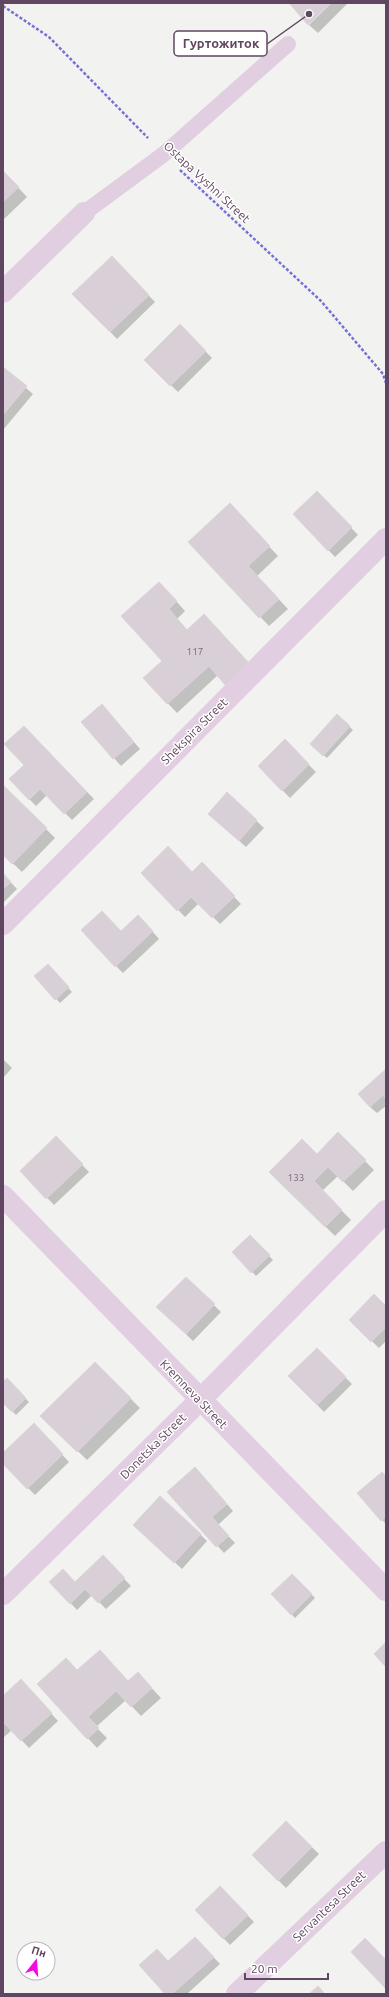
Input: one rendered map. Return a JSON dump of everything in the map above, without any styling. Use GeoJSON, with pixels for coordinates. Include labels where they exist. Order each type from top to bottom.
{"type":"FeatureCollection","features":[{"type":"Feature","properties":{"kind":"street"},"geometry":{"type":"LineString","coordinates":[[3,292],[84,212]]}},
{"type":"Feature","properties":{"kind":"street","name":"Shekspira Street"},"geometry":{"type":"LineString","coordinates":[[3,924],[386,539]]}},
{"type":"Feature","properties":{"kind":"street","name":"Kremneva Street"},"geometry":{"type":"LineString","coordinates":[[3,1196],[386,1590]]}},
{"type":"Feature","properties":{"kind":"street","name":"Donetska Street"},"geometry":{"type":"LineString","coordinates":[[3,1594],[200,1400],[386,1211]]}},
{"type":"Feature","properties":{"kind":"street","name":"Servantesa Street"},"geometry":{"type":"LineString","coordinates":[[237,1994],[386,1852]]}},
{"type":"Feature","properties":{"kind":"lane"},"geometry":{"type":"LineString","coordinates":[[84,212],[164,154],[288,44]]}},
{"type":"Feature","properties":{"kind":"path","name":"Ostapa Vyshni Street"},"geometry":{"type":"LineString","coordinates":[[3,6],[49,37],[164,154],[321,301],[383,374],[386,383]]}},
{"type":"Feature","properties":{"kind":"building"},"geometry":{"type":"Polygon","coordinates":[[[289,3],[330,3],[308,25],[289,3]]]}},
{"type":"Feature","properties":{"kind":"building"},"geometry":{"type":"Polygon","coordinates":[[[3,171],[19,187],[3,202],[3,171]]]}},
{"type":"Feature","properties":{"kind":"building"},"geometry":{"type":"Polygon","coordinates":[[[112,256],[149,295],[110,332],[72,294],[112,256]]]}},
{"type":"Feature","properties":{"kind":"building"},"geometry":{"type":"Polygon","coordinates":[[[180,324],[206,351],[170,386],[144,360],[180,324]]]}},
{"type":"Feature","properties":{"kind":"building"},"geometry":{"type":"Polygon","coordinates":[[[3,367],[27,386],[3,415],[3,367]]]}},
{"type":"Feature","properties":{"kind":"building"},"geometry":{"type":"Polygon","coordinates":[[[317,491],[352,527],[328,551],[293,514],[317,491]]]}},
{"type":"Feature","properties":{"kind":"building"},"geometry":{"type":"Polygon","coordinates":[[[230,503],[270,546],[248,566],[279,599],[259,618],[188,542],[230,503]]]}},
{"type":"Feature","properties":{"kind":"building"},"geometry":{"type":"Polygon","coordinates":[[[159,582],[177,601],[169,609],[187,630],[204,614],[250,664],[226,686],[209,666],[167,704],[143,678],[162,661],[121,616],[159,582]]]}},
{"type":"Feature","properties":{"kind":"building"},"geometry":{"type":"Polygon","coordinates":[[[102,704],[134,742],[113,759],[81,722],[102,704]]]}},
{"type":"Feature","properties":{"kind":"building"},"geometry":{"type":"Polygon","coordinates":[[[337,714],[350,726],[323,756],[310,744],[337,714]]]}},
{"type":"Feature","properties":{"kind":"building"},"geometry":{"type":"Polygon","coordinates":[[[24,726],[87,792],[64,814],[40,789],[29,800],[9,779],[24,765],[4,744],[24,726]]]}},
{"type":"Feature","properties":{"kind":"building"},"geometry":{"type":"Polygon","coordinates":[[[285,739],[309,764],[282,791],[258,766],[285,739]]]}},
{"type":"Feature","properties":{"kind":"building"},"geometry":{"type":"Polygon","coordinates":[[[3,785],[47,828],[12,864],[3,855],[3,785]]]}},
{"type":"Feature","properties":{"kind":"building"},"geometry":{"type":"Polygon","coordinates":[[[227,792],[257,820],[239,841],[208,814],[227,792]]]}},
{"type":"Feature","properties":{"kind":"building"},"geometry":{"type":"Polygon","coordinates":[[[168,846],[192,872],[202,862],[235,896],[212,918],[191,897],[177,911],[141,873],[168,846]]]}},
{"type":"Feature","properties":{"kind":"building"},"geometry":{"type":"Polygon","coordinates":[[[3,873],[11,882],[3,889],[3,873]]]}},
{"type":"Feature","properties":{"kind":"building"},"geometry":{"type":"Polygon","coordinates":[[[102,911],[121,931],[138,915],[153,931],[115,967],[81,930],[102,911]]]}},
{"type":"Feature","properties":{"kind":"building"},"geometry":{"type":"Polygon","coordinates":[[[48,964],[69,987],[55,1000],[34,976],[48,964]]]}},
{"type":"Feature","properties":{"kind":"building"},"geometry":{"type":"Polygon","coordinates":[[[386,1069],[386,1099],[383,1095],[370,1107],[358,1094],[386,1069]]]}},
{"type":"Feature","properties":{"kind":"building"},"geometry":{"type":"Polygon","coordinates":[[[338,1132],[366,1160],[343,1182],[328,1167],[314,1181],[342,1210],[325,1227],[269,1172],[302,1139],[317,1154],[338,1132]]]}},
{"type":"Feature","properties":{"kind":"building"},"geometry":{"type":"Polygon","coordinates":[[[56,1136],[83,1164],[46,1199],[20,1171],[56,1136]]]}},
{"type":"Feature","properties":{"kind":"building"},"geometry":{"type":"Polygon","coordinates":[[[250,1235],[270,1255],[251,1273],[232,1252],[250,1235]]]}},
{"type":"Feature","properties":{"kind":"building"},"geometry":{"type":"Polygon","coordinates":[[[186,1277],[215,1304],[186,1334],[156,1307],[186,1277]]]}},
{"type":"Feature","properties":{"kind":"building"},"geometry":{"type":"Polygon","coordinates":[[[374,1294],[386,1306],[386,1327],[371,1342],[349,1320],[374,1294]]]}},
{"type":"Feature","properties":{"kind":"building"},"geometry":{"type":"Polygon","coordinates":[[[317,1348],[346,1377],[317,1405],[288,1376],[317,1348]]]}},
{"type":"Feature","properties":{"kind":"building"},"geometry":{"type":"Polygon","coordinates":[[[95,1362],[131,1398],[77,1452],[40,1416],[95,1362]]]}},
{"type":"Feature","properties":{"kind":"building"},"geometry":{"type":"Polygon","coordinates":[[[7,1378],[26,1398],[12,1412],[3,1403],[3,1382],[7,1378]]]}},
{"type":"Feature","properties":{"kind":"building"},"geometry":{"type":"Polygon","coordinates":[[[34,1423],[63,1454],[27,1489],[3,1464],[3,1453],[34,1423]]]}},
{"type":"Feature","properties":{"kind":"building"},"geometry":{"type":"Polygon","coordinates":[[[195,1467],[227,1504],[212,1517],[229,1536],[216,1547],[167,1492],[195,1467]]]}},
{"type":"Feature","properties":{"kind":"building"},"geometry":{"type":"Polygon","coordinates":[[[382,1472],[386,1476],[386,1516],[381,1521],[357,1493],[382,1472]]]}},
{"type":"Feature","properties":{"kind":"building"},"geometry":{"type":"Polygon","coordinates":[[[160,1496],[201,1534],[174,1563],[133,1525],[160,1496]]]}},
{"type":"Feature","properties":{"kind":"building"},"geometry":{"type":"Polygon","coordinates":[[[103,1555],[125,1578],[98,1603],[85,1589],[70,1604],[49,1582],[63,1569],[75,1582],[103,1555]]]}},
{"type":"Feature","properties":{"kind":"building"},"geometry":{"type":"Polygon","coordinates":[[[292,1574],[312,1594],[291,1615],[271,1594],[292,1574]]]}},
{"type":"Feature","properties":{"kind":"building"},"geometry":{"type":"Polygon","coordinates":[[[386,1642],[386,1667],[374,1654],[386,1642]]]}},
{"type":"Feature","properties":{"kind":"building"},"geometry":{"type":"Polygon","coordinates":[[[100,1650],[128,1681],[138,1672],[152,1688],[131,1707],[116,1691],[88,1717],[99,1728],[87,1739],[37,1684],[66,1658],[77,1670],[100,1650]]]}},
{"type":"Feature","properties":{"kind":"building"},"geometry":{"type":"Polygon","coordinates":[[[21,1679],[52,1713],[21,1741],[4,1723],[3,1724],[3,1696],[21,1679]]]}},
{"type":"Feature","properties":{"kind":"building"},"geometry":{"type":"Polygon","coordinates":[[[286,1821],[312,1847],[278,1881],[252,1855],[286,1821]]]}},
{"type":"Feature","properties":{"kind":"building"},"geometry":{"type":"Polygon","coordinates":[[[220,1886],[248,1915],[223,1939],[195,1910],[220,1886]]]}},
{"type":"Feature","properties":{"kind":"building"},"geometry":{"type":"Polygon","coordinates":[[[195,1937],[214,1957],[172,1994],[165,1994],[139,1965],[157,1949],[168,1961],[195,1937]]]}},
{"type":"Feature","properties":{"kind":"building"},"geometry":{"type":"Polygon","coordinates":[[[365,1938],[386,1960],[386,1989],[351,1952],[365,1938]]]}},
{"type":"Feature","properties":{"kind":"building"},"geometry":{"type":"Polygon","coordinates":[[[318,1986],[325,1994],[309,1994],[318,1986]]]}},
{"type":"Feature","properties":{"kind":"place","name":"Гуртожиток"},"geometry":{"type":"Point","coordinates":[309,14]}}]}
